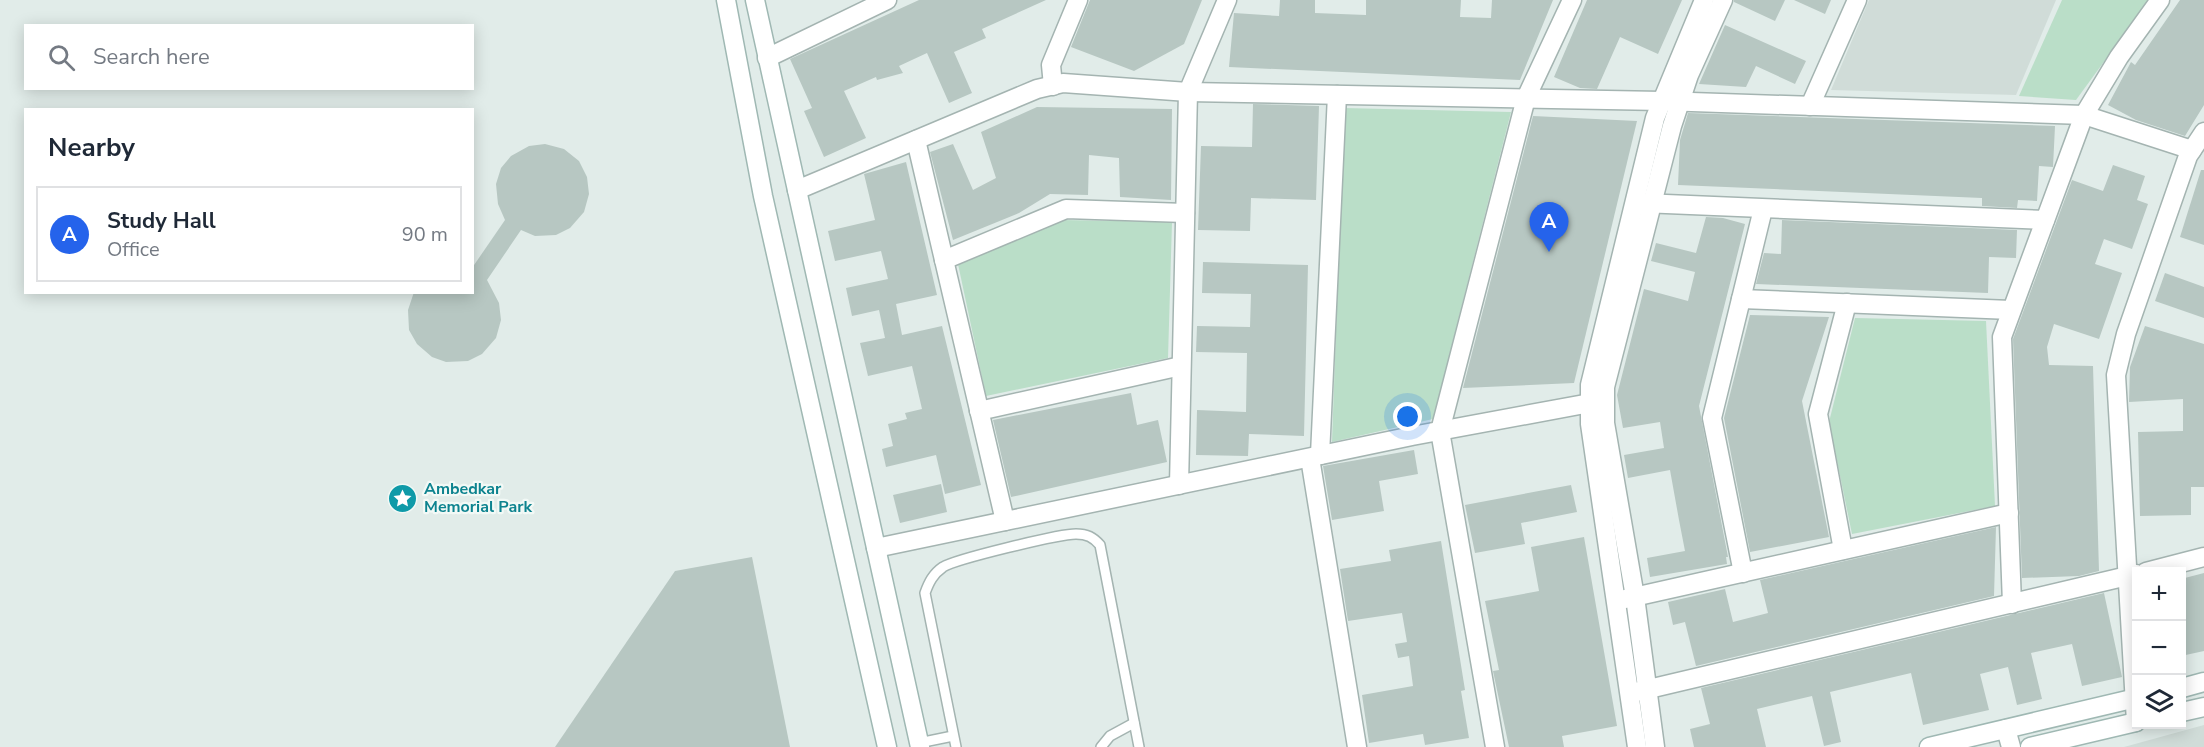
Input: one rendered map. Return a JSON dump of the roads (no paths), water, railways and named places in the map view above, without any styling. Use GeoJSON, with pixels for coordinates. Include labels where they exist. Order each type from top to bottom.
{"type":"FeatureCollection","features":[{"type":"Feature","properties":{"kind":"street"},"geometry":{"type":"LineString","coordinates":[[726,0],[763,196],[887,747]]}},
{"type":"Feature","properties":{"kind":"street"},"geometry":{"type":"LineString","coordinates":[[755,0],[919,745]]}},
{"type":"Feature","properties":{"kind":"street"},"geometry":{"type":"LineString","coordinates":[[767,58],[887,0]]}},
{"type":"Feature","properties":{"kind":"street"},"geometry":{"type":"LineString","coordinates":[[1053,86],[1052,65],[1078,0]]}},
{"type":"Feature","properties":{"kind":"street"},"geometry":{"type":"LineString","coordinates":[[1179,485],[1188,92],[1227,0]]}},
{"type":"Feature","properties":{"kind":"street"},"geometry":{"type":"LineString","coordinates":[[1495,747],[1440,431],[1526,98],[1572,0]]}},
{"type":"Feature","properties":{"kind":"street"},"geometry":{"type":"LineString","coordinates":[[1637,747],[1590,424],[1605,387],[1643,203],[1671,101],[1704,0]]}},
{"type":"Feature","properties":{"kind":"street"},"geometry":{"type":"LineString","coordinates":[[1671,101],[1689,75],[1723,0]]}},
{"type":"Feature","properties":{"kind":"street"},"geometry":{"type":"LineString","coordinates":[[1810,106],[1857,0]]}},
{"type":"Feature","properties":{"kind":"street"},"geometry":{"type":"LineString","coordinates":[[2012,604],[2002,337],[2084,115],[2119,57],[2160,0]]}},
{"type":"Feature","properties":{"kind":"street"},"geometry":{"type":"LineString","coordinates":[[797,190],[1037,89],[1063,83],[1188,92],[1671,101],[2084,115],[2192,150]]}},
{"type":"Feature","properties":{"kind":"street"},"geometry":{"type":"LineString","coordinates":[[1337,95],[1315,457],[1357,747]]}},
{"type":"Feature","properties":{"kind":"street"},"geometry":{"type":"LineString","coordinates":[[1629,693],[2132,575],[2116,375],[2126,334],[2192,150],[2204,132]]}},
{"type":"Feature","properties":{"kind":"street"},"geometry":{"type":"LineString","coordinates":[[916,140],[1005,521]]}},
{"type":"Feature","properties":{"kind":"street"},"geometry":{"type":"LineString","coordinates":[[1643,203],[2045,220]]}},
{"type":"Feature","properties":{"kind":"street"},"geometry":{"type":"LineString","coordinates":[[944,260],[1065,209],[1185,213]]}},
{"type":"Feature","properties":{"kind":"street"},"geometry":{"type":"LineString","coordinates":[[1743,573],[1712,418],[1763,209]]}},
{"type":"Feature","properties":{"kind":"street"},"geometry":{"type":"LineString","coordinates":[[1741,299],[2011,310]]}},
{"type":"Feature","properties":{"kind":"street"},"geometry":{"type":"LineString","coordinates":[[1843,550],[1818,414],[1847,303]]}},
{"type":"Feature","properties":{"kind":"street"},"geometry":{"type":"LineString","coordinates":[[979,411],[1181,366]]}},
{"type":"Feature","properties":{"kind":"street"},"geometry":{"type":"LineString","coordinates":[[876,548],[1440,431],[1597,402]]}},
{"type":"Feature","properties":{"kind":"street"},"geometry":{"type":"LineString","coordinates":[[1597,402],[1605,423],[1635,597],[1655,747]]}},
{"type":"Feature","properties":{"kind":"street"},"geometry":{"type":"LineString","coordinates":[[1615,600],[2009,513]]}},
{"type":"Feature","properties":{"kind":"street"},"geometry":{"type":"LineString","coordinates":[[2165,567],[2204,557]]}},
{"type":"Feature","properties":{"kind":"street"},"geometry":{"type":"LineString","coordinates":[[2133,621],[2135,675]]}},
{"type":"Feature","properties":{"kind":"street"},"geometry":{"type":"LineString","coordinates":[[2186,687],[2204,682]]}},
{"type":"Feature","properties":{"kind":"street"},"geometry":{"type":"LineString","coordinates":[[1929,747],[2132,699]]}},
{"type":"Feature","properties":{"kind":"street"},"geometry":{"type":"LineString","coordinates":[[2186,711],[2204,707]]}},
{"type":"Feature","properties":{"kind":"street"},"geometry":{"type":"LineString","coordinates":[[2030,747],[2132,723]]}},
{"type":"Feature","properties":{"kind":"street"},"geometry":{"type":"LineString","coordinates":[[2006,729],[2011,747]]}},
{"type":"Feature","properties":{"kind":"lane"},"geometry":{"type":"LineString","coordinates":[[956,747],[925,593],[931,578],[945,566],[1004,549],[1075,534],[1092,537],[1100,545],[1139,747]]}},
{"type":"Feature","properties":{"kind":"lane"},"geometry":{"type":"LineString","coordinates":[[1101,747],[1110,736],[1134,723]]}},
{"type":"Feature","properties":{"kind":"lane"},"geometry":{"type":"LineString","coordinates":[[919,745],[953,736]]}},
{"type":"Feature","properties":{"kind":"place","name":"Study Hall"},"geometry":{"type":"Point","coordinates":[1549,252]}},
{"type":"Feature","properties":{"kind":"place","name":"Ambedkar Memorial Park"},"geometry":{"type":"Point","coordinates":[403,498]}}]}
